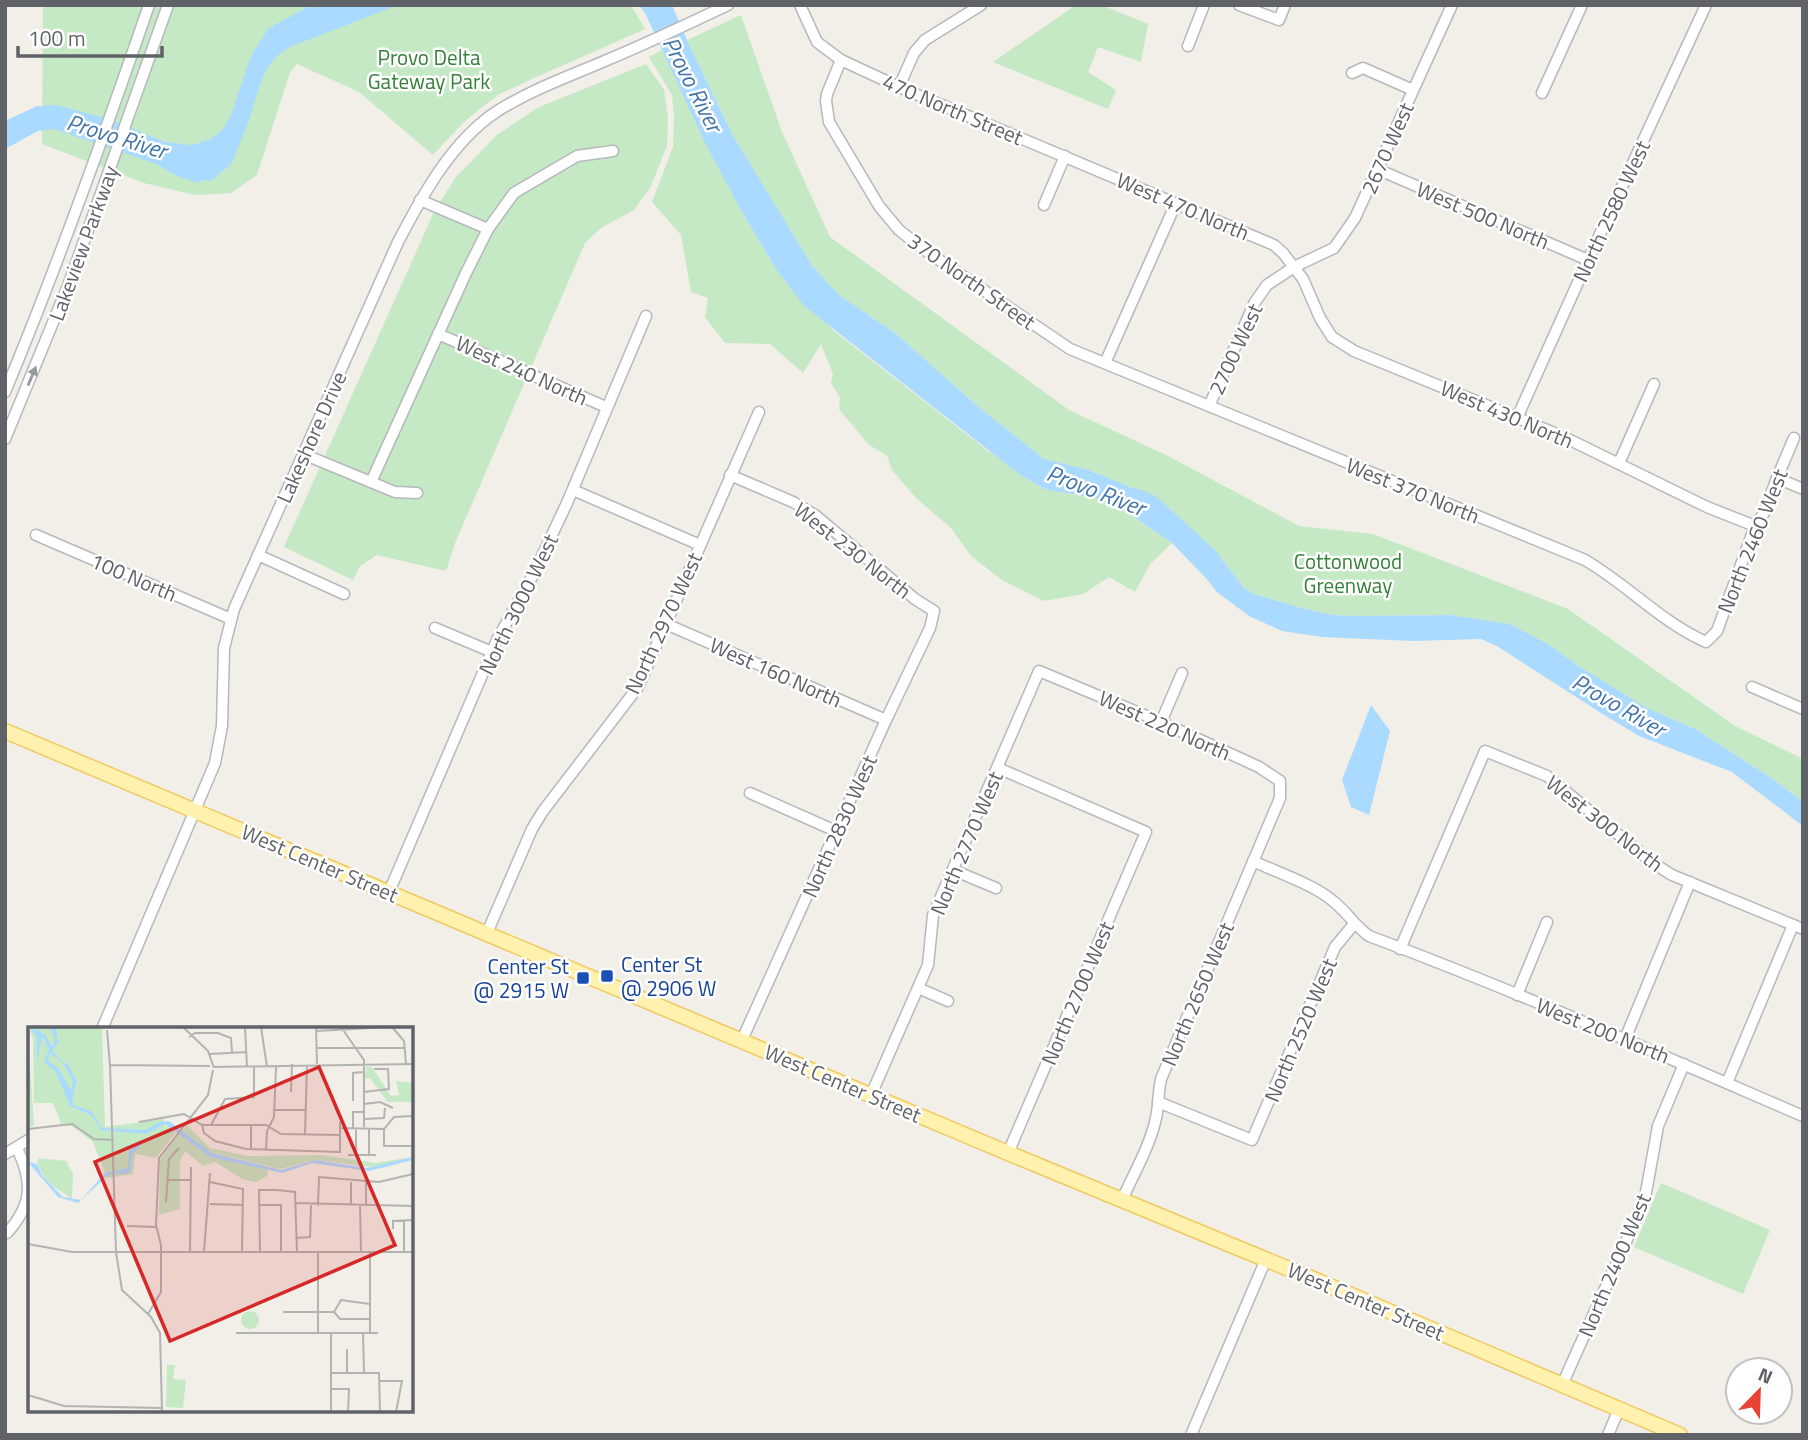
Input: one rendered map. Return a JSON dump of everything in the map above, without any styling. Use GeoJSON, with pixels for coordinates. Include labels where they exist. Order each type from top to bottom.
{"type":"FeatureCollection","features":[{"type":"Feature","properties":{"kind":"main road","name":"West Center Street"},"geometry":{"type":"LineString","coordinates":[[5,731],[1680,1435]]}},
{"type":"Feature","properties":{"kind":"street","name":"Lakeview Parkway"},"geometry":{"type":"LineString","coordinates":[[5,392],[61,256],[149,5]]}},
{"type":"Feature","properties":{"kind":"street","name":"Lakeview Parkway"},"geometry":{"type":"LineString","coordinates":[[5,439],[60,309],[168,5]]}},
{"type":"Feature","properties":{"kind":"street","name":"Lakeshore Drive"},"geometry":{"type":"LineString","coordinates":[[103,1027],[211,774],[220,738],[223,661],[231,619],[398,242],[420,200],[449,158],[496,112],[543,87],[728,5]]}},
{"type":"Feature","properties":{"kind":"street"},"geometry":{"type":"LineString","coordinates":[[800,5],[817,42],[841,60]]}},
{"type":"Feature","properties":{"kind":"street"},"geometry":{"type":"LineString","coordinates":[[899,87],[914,53],[925,40],[981,5]]}},
{"type":"Feature","properties":{"kind":"street"},"geometry":{"type":"LineString","coordinates":[[1188,46],[1204,5]]}},
{"type":"Feature","properties":{"kind":"street"},"geometry":{"type":"LineString","coordinates":[[1239,5],[1279,20],[1285,5]]}},
{"type":"Feature","properties":{"kind":"street","name":"2670 West"},"geometry":{"type":"LineString","coordinates":[[1294,267],[1334,248],[1355,218],[1452,5]]}},
{"type":"Feature","properties":{"kind":"street"},"geometry":{"type":"LineString","coordinates":[[1542,93],[1582,5]]}},
{"type":"Feature","properties":{"kind":"street","name":"North 2580 West"},"geometry":{"type":"LineString","coordinates":[[1517,418],[1706,5]]}},
{"type":"Feature","properties":{"kind":"street","name":"470 North Street"},"geometry":{"type":"LineString","coordinates":[[841,60],[1065,156]]}},
{"type":"Feature","properties":{"kind":"street","name":"370 North Street"},"geometry":{"type":"LineString","coordinates":[[841,60],[827,94],[828,122],[879,206],[899,230],[1070,349],[1105,363]]}},
{"type":"Feature","properties":{"kind":"street"},"geometry":{"type":"LineString","coordinates":[[1352,73],[1363,68],[1413,90]]}},
{"type":"Feature","properties":{"kind":"street"},"geometry":{"type":"LineString","coordinates":[[371,482],[488,229],[514,193],[577,156],[613,151]]}},
{"type":"Feature","properties":{"kind":"street"},"geometry":{"type":"LineString","coordinates":[[1044,205],[1065,156]]}},
{"type":"Feature","properties":{"kind":"street","name":"West 470 North"},"geometry":{"type":"LineString","coordinates":[[1065,156],[1274,245],[1294,267]]}},
{"type":"Feature","properties":{"kind":"street","name":"West 500 North"},"geometry":{"type":"LineString","coordinates":[[1377,169],[1588,260]]}},
{"type":"Feature","properties":{"kind":"street"},"geometry":{"type":"LineString","coordinates":[[420,200],[488,229]]}},
{"type":"Feature","properties":{"kind":"street"},"geometry":{"type":"LineString","coordinates":[[1105,363],[1175,203]]}},
{"type":"Feature","properties":{"kind":"street","name":"2700 West"},"geometry":{"type":"LineString","coordinates":[[1209,406],[1255,302],[1267,285],[1294,267]]}},
{"type":"Feature","properties":{"kind":"street","name":"West 430 North"},"geometry":{"type":"LineString","coordinates":[[1294,267],[1303,279],[1320,318],[1332,337],[1354,351],[1564,437],[1707,507],[1755,526]]}},
{"type":"Feature","properties":{"kind":"street","name":"North 3000 West"},"geometry":{"type":"LineString","coordinates":[[389,892],[492,652],[533,575],[573,490],[646,316]]}},
{"type":"Feature","properties":{"kind":"street","name":"West 240 North"},"geometry":{"type":"LineString","coordinates":[[439,334],[606,407]]}},
{"type":"Feature","properties":{"kind":"street","name":"West 370 North"},"geometry":{"type":"LineString","coordinates":[[1105,363],[1585,560],[1609,574],[1686,633],[1706,642]]}},
{"type":"Feature","properties":{"kind":"street"},"geometry":{"type":"LineString","coordinates":[[1619,463],[1654,384]]}},
{"type":"Feature","properties":{"kind":"street","name":"North 2970 West"},"geometry":{"type":"LineString","coordinates":[[487,933],[532,829],[543,811],[638,687],[759,412]]}},
{"type":"Feature","properties":{"kind":"street","name":"North 2460 West"},"geometry":{"type":"LineString","coordinates":[[1706,642],[1717,631],[1755,526],[1765,513],[1794,438]]}},
{"type":"Feature","properties":{"kind":"street"},"geometry":{"type":"LineString","coordinates":[[303,454],[395,492],[418,493]]}},
{"type":"Feature","properties":{"kind":"street","name":"West 230 North"},"geometry":{"type":"LineString","coordinates":[[730,475],[793,502],[815,515],[915,599],[934,611]]}},
{"type":"Feature","properties":{"kind":"street"},"geometry":{"type":"LineString","coordinates":[[1777,478],[1803,489]]}},
{"type":"Feature","properties":{"kind":"street"},"geometry":{"type":"LineString","coordinates":[[573,490],[700,545]]}},
{"type":"Feature","properties":{"kind":"street","name":"100 North"},"geometry":{"type":"LineString","coordinates":[[36,535],[231,619]]}},
{"type":"Feature","properties":{"kind":"street"},"geometry":{"type":"LineString","coordinates":[[258,555],[344,594]]}},
{"type":"Feature","properties":{"kind":"street","name":"North 2830 West"},"geometry":{"type":"LineString","coordinates":[[742,1040],[930,628],[934,611]]}},
{"type":"Feature","properties":{"kind":"street","name":"West 160 North"},"geometry":{"type":"LineString","coordinates":[[666,624],[886,720]]}},
{"type":"Feature","properties":{"kind":"street"},"geometry":{"type":"LineString","coordinates":[[435,628],[492,652]]}},
{"type":"Feature","properties":{"kind":"street","name":"West 220 North"},"geometry":{"type":"LineString","coordinates":[[1039,671],[1259,767],[1280,781],[1281,789]]}},
{"type":"Feature","properties":{"kind":"street","name":"North 2770 West"},"geometry":{"type":"LineString","coordinates":[[871,1095],[928,965],[933,915],[1039,671]]}},
{"type":"Feature","properties":{"kind":"street"},"geometry":{"type":"LineString","coordinates":[[1161,722],[1182,673]]}},
{"type":"Feature","properties":{"kind":"street"},"geometry":{"type":"LineString","coordinates":[[1752,687],[1802,708]]}},
{"type":"Feature","properties":{"kind":"street","name":"West 300 North"},"geometry":{"type":"LineString","coordinates":[[1400,949],[1485,751],[1547,776],[1653,863],[1672,875],[1798,927]]}},
{"type":"Feature","properties":{"kind":"street","name":"North 2700 West"},"geometry":{"type":"LineString","coordinates":[[998,768],[1146,832],[1008,1153]]}},
{"type":"Feature","properties":{"kind":"street","name":"North 2650 West"},"geometry":{"type":"LineString","coordinates":[[1122,1200],[1150,1138],[1157,1116],[1161,1079],[1280,798],[1281,789]]}},
{"type":"Feature","properties":{"kind":"street"},"geometry":{"type":"LineString","coordinates":[[750,793],[838,832]]}},
{"type":"Feature","properties":{"kind":"street","name":"West 200 North"},"geometry":{"type":"LineString","coordinates":[[1253,861],[1333,900],[1369,936],[1684,1063],[1803,1116]]}},
{"type":"Feature","properties":{"kind":"street"},"geometry":{"type":"LineString","coordinates":[[953,870],[996,888]]}},
{"type":"Feature","properties":{"kind":"street"},"geometry":{"type":"LineString","coordinates":[[1625,1039],[1690,882]]}},
{"type":"Feature","properties":{"kind":"street"},"geometry":{"type":"LineString","coordinates":[[1517,995],[1547,922]]}},
{"type":"Feature","properties":{"kind":"street","name":"North 2520 West"},"geometry":{"type":"LineString","coordinates":[[1158,1102],[1252,1140],[1335,947],[1354,923]]}},
{"type":"Feature","properties":{"kind":"street"},"geometry":{"type":"LineString","coordinates":[[1727,1083],[1798,927]]}},
{"type":"Feature","properties":{"kind":"street"},"geometry":{"type":"LineString","coordinates":[[918,988],[948,1001]]}},
{"type":"Feature","properties":{"kind":"street","name":"North 2400 West"},"geometry":{"type":"LineString","coordinates":[[1562,1385],[1645,1198],[1658,1126],[1684,1063]]}},
{"type":"Feature","properties":{"kind":"street"},"geometry":{"type":"LineString","coordinates":[[5,1154],[28,1140]]}},
{"type":"Feature","properties":{"kind":"street"},"geometry":{"type":"LineString","coordinates":[[18,1147],[28,1178]]}},
{"type":"Feature","properties":{"kind":"street"},"geometry":{"type":"LineString","coordinates":[[7,1233],[21,1214],[28,1191]]}},
{"type":"Feature","properties":{"kind":"street"},"geometry":{"type":"LineString","coordinates":[[1191,1435],[1266,1259]]}},
{"type":"Feature","properties":{"kind":"street"},"geometry":{"type":"LineString","coordinates":[[1608,1435],[1619,1409]]}},
{"type":"Feature","properties":{"kind":"green space","name":"Provo Delta Gateway Park"},"geometry":{"type":"Polygon","coordinates":[[[43,5],[631,5],[645,29],[498,95],[463,123],[433,155],[359,92],[297,64],[290,72],[257,175],[231,193],[195,195],[144,183],[42,144],[43,5]]]}},
{"type":"Feature","properties":{"kind":"green space"},"geometry":{"type":"Polygon","coordinates":[[[1076,5],[1101,5],[1148,24],[1141,62],[1098,47],[1088,72],[1116,90],[1108,109],[993,62],[1076,5]]]}},
{"type":"Feature","properties":{"kind":"green space","name":"Cottonwood Greenway"},"geometry":{"type":"Polygon","coordinates":[[[741,15],[782,132],[830,237],[1069,410],[1168,456],[1299,526],[1373,534],[1568,609],[1735,726],[1803,759],[1803,802],[1773,779],[1697,730],[1647,708],[1548,644],[1510,624],[1451,615],[1332,615],[1254,594],[1244,588],[1215,550],[1171,509],[1142,490],[1089,470],[1044,459],[981,409],[895,333],[839,295],[813,267],[732,134],[687,40],[741,15]]]}},
{"type":"Feature","properties":{"kind":"green space"},"geometry":{"type":"Polygon","coordinates":[[[662,50],[742,212],[776,269],[834,331],[1019,474],[1044,489],[1109,501],[1172,543],[1150,564],[1135,592],[1109,577],[1083,594],[1044,601],[1002,580],[971,556],[951,528],[916,498],[892,470],[887,456],[868,444],[839,409],[840,397],[831,383],[833,374],[821,344],[803,373],[770,344],[725,343],[705,317],[708,298],[691,292],[681,235],[652,202],[673,147],[672,95],[649,57],[662,50]]]}},
{"type":"Feature","properties":{"kind":"green space"},"geometry":{"type":"Polygon","coordinates":[[[646,64],[664,90],[668,117],[667,146],[650,188],[634,210],[601,228],[585,243],[455,543],[446,571],[377,555],[360,566],[353,580],[284,547],[434,212],[455,178],[497,135],[537,108],[646,64]]]}},
{"type":"Feature","properties":{"kind":"green space"},"geometry":{"type":"Polygon","coordinates":[[[1661,1183],[1770,1230],[1743,1294],[1634,1247],[1661,1183]]]}},
{"type":"Feature","properties":{"kind":"water","name":"Provo River"},"geometry":{"type":"Polygon","coordinates":[[[311,5],[398,5],[290,47],[275,59],[262,80],[231,164],[211,181],[203,180],[198,183],[177,176],[156,164],[54,129],[38,131],[5,149],[5,121],[37,106],[56,105],[112,120],[165,142],[191,145],[209,140],[222,130],[230,118],[251,56],[269,28],[311,5]]]}},
{"type":"Feature","properties":{"kind":"water","name":"Provo River"},"geometry":{"type":"Polygon","coordinates":[[[639,5],[672,5],[732,134],[813,267],[839,295],[895,333],[981,409],[1044,459],[1089,470],[1157,497],[1215,550],[1244,588],[1254,594],[1332,615],[1451,615],[1510,624],[1548,644],[1647,708],[1697,730],[1773,779],[1803,802],[1803,826],[1732,772],[1639,736],[1497,646],[1481,639],[1413,641],[1322,637],[1282,631],[1249,616],[1217,592],[1172,543],[1110,501],[1044,489],[1019,474],[804,306],[776,269],[742,212],[706,145],[639,5]]]}},
{"type":"Feature","properties":{"kind":"water"},"geometry":{"type":"Polygon","coordinates":[[[1371,705],[1390,731],[1369,815],[1351,807],[1342,780],[1371,705]]]}},
{"type":"Feature","properties":{"kind":"place","name":"Center St @ 2906 W"},"geometry":{"type":"Point","coordinates":[607,976]}},
{"type":"Feature","properties":{"kind":"place","name":"Center St @ 2915 W"},"geometry":{"type":"Point","coordinates":[583,978]}}]}
